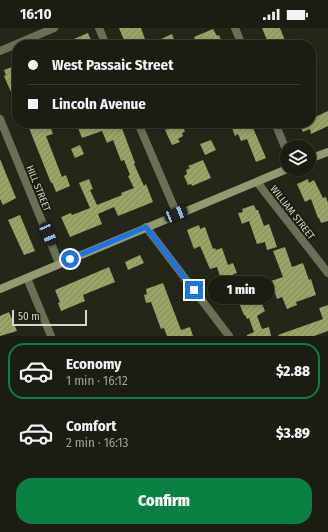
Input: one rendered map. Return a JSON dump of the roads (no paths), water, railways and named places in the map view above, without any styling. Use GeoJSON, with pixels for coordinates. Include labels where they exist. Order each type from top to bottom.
{"type":"FeatureCollection","features":[{"type":"Feature","properties":{"kind":"main road"},"geometry":{"type":"LineString","coordinates":[[316,156],[328,152]]}},
{"type":"Feature","properties":{"kind":"main road"},"geometry":{"type":"LineString","coordinates":[[0,289],[176,214],[280,172]]}},
{"type":"Feature","properties":{"kind":"street"},"geometry":{"type":"LineString","coordinates":[[26,40],[54,28]]}},
{"type":"Feature","properties":{"kind":"street"},"geometry":{"type":"LineString","coordinates":[[99,28],[104,40]]}},
{"type":"Feature","properties":{"kind":"street"},"geometry":{"type":"LineString","coordinates":[[235,28],[240,40]]}},
{"type":"Feature","properties":{"kind":"street"},"geometry":{"type":"LineString","coordinates":[[0,51],[12,46]]}},
{"type":"Feature","properties":{"kind":"street","name":"HILL STREET"},"geometry":{"type":"LineString","coordinates":[[0,120],[59,263]]}},
{"type":"Feature","properties":{"kind":"street"},"geometry":{"type":"LineString","coordinates":[[140,128],[176,214]]}},
{"type":"Feature","properties":{"kind":"street"},"geometry":{"type":"LineString","coordinates":[[277,128],[282,140]]}},
{"type":"Feature","properties":{"kind":"street","name":"WILLIAM STREET"},"geometry":{"type":"LineString","coordinates":[[257,182],[328,273]]}},
{"type":"Feature","properties":{"kind":"street"},"geometry":{"type":"LineString","coordinates":[[146,227],[229,336]]}},
{"type":"Feature","properties":{"kind":"street"},"geometry":{"type":"LineString","coordinates":[[27,278],[52,336]]}}]}
